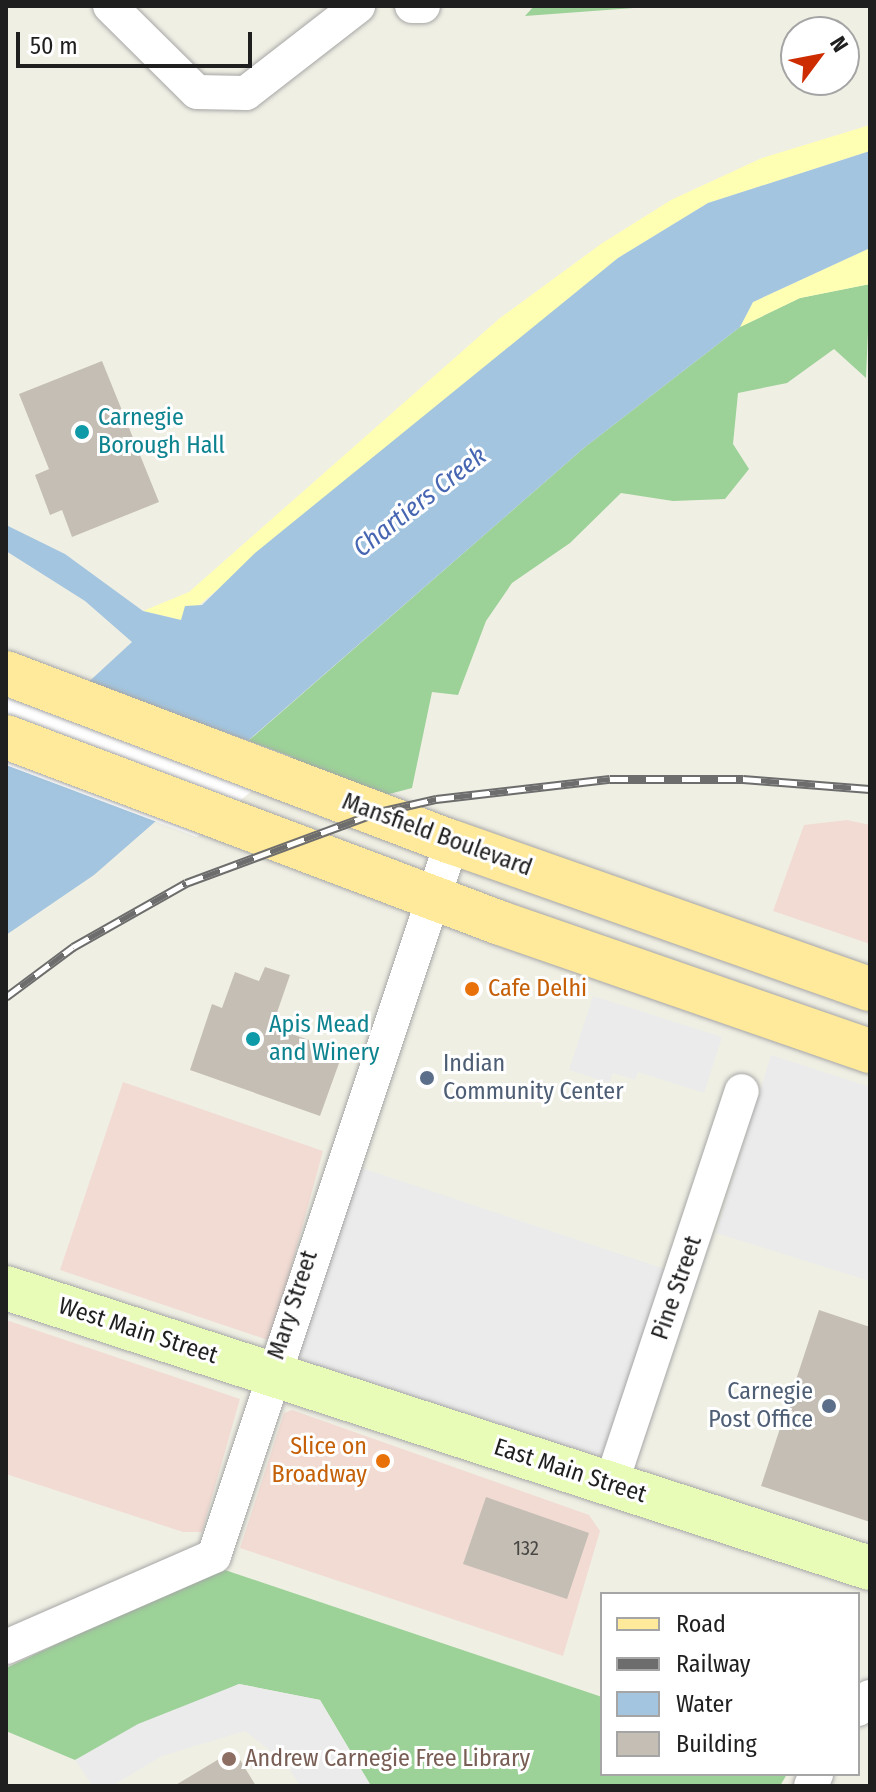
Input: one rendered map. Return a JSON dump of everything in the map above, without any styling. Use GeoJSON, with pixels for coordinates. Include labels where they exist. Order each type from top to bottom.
{"type":"FeatureCollection","features":[{"type":"Feature","properties":{"kind":"main road","name":"Mansfield Boulevard"},"geometry":{"type":"LineString","coordinates":[[6,673],[452,842],[870,989]]}},
{"type":"Feature","properties":{"kind":"main road"},"geometry":{"type":"LineString","coordinates":[[6,737],[432,897],[870,1051]]}},
{"type":"Feature","properties":{"kind":"street"},"geometry":{"type":"LineString","coordinates":[[110,6],[197,92],[246,93],[358,6]]}},
{"type":"Feature","properties":{"kind":"street","name":"Mary Street"},"geometry":{"type":"LineString","coordinates":[[6,1647],[214,1556],[271,1373],[452,842]]}},
{"type":"Feature","properties":{"kind":"street","name":"Pine Street"},"geometry":{"type":"LineString","coordinates":[[611,1484],[742,1091]]}},
{"type":"Feature","properties":{"kind":"street","name":"West Main Street"},"geometry":{"type":"LineString","coordinates":[[6,1288],[271,1373]]}},
{"type":"Feature","properties":{"kind":"street","name":"East Main Street"},"geometry":{"type":"LineString","coordinates":[[271,1373],[870,1568]]}},
{"type":"Feature","properties":{"kind":"shaded area"},"geometry":{"type":"Polygon","coordinates":[[[534,6],[661,6],[525,16],[534,6]]]}},
{"type":"Feature","properties":{"kind":"shaded area"},"geometry":{"type":"Polygon","coordinates":[[[870,284],[866,378],[834,349],[787,383],[738,393],[733,444],[749,469],[725,499],[673,501],[621,493],[570,543],[512,583],[486,621],[458,695],[432,692],[412,788],[378,797],[322,783],[292,758],[247,742],[585,447],[740,327],[800,298],[870,284]]]}},
{"type":"Feature","properties":{"kind":"shaded area"},"geometry":{"type":"Polygon","coordinates":[[[847,820],[870,825],[870,944],[773,911],[804,825],[847,820]]]}},
{"type":"Feature","properties":{"kind":"shaded area"},"geometry":{"type":"Polygon","coordinates":[[[593,996],[722,1037],[704,1093],[638,1072],[635,1080],[613,1073],[609,1083],[569,1070],[593,996]]]}},
{"type":"Feature","properties":{"kind":"shaded area"},"geometry":{"type":"Polygon","coordinates":[[[771,1055],[870,1087],[870,1281],[716,1233],[771,1055]]]}},
{"type":"Feature","properties":{"kind":"shaded area"},"geometry":{"type":"Polygon","coordinates":[[[123,1082],[323,1151],[271,1341],[60,1270],[123,1082]]]}},
{"type":"Feature","properties":{"kind":"shaded area"},"geometry":{"type":"Polygon","coordinates":[[[353,1165],[668,1270],[604,1466],[289,1361],[353,1165]]]}},
{"type":"Feature","properties":{"kind":"shaded area"},"geometry":{"type":"Polygon","coordinates":[[[6,1320],[240,1399],[202,1532],[183,1532],[6,1474],[6,1320]]]}},
{"type":"Feature","properties":{"kind":"shaded area"},"geometry":{"type":"Polygon","coordinates":[[[292,1410],[589,1515],[600,1531],[563,1656],[240,1548],[284,1413],[292,1410]]]}},
{"type":"Feature","properties":{"kind":"shaded area"},"geometry":{"type":"Polygon","coordinates":[[[219,1568],[600,1696],[600,1776],[786,1776],[780,1786],[371,1786],[320,1700],[239,1684],[75,1760],[6,1731],[6,1668],[219,1568]]]}},
{"type":"Feature","properties":{"kind":"shaded area"},"geometry":{"type":"Polygon","coordinates":[[[239,1684],[320,1700],[371,1786],[300,1786],[285,1762],[245,1731],[162,1756],[112,1786],[93,1786],[75,1760],[138,1724],[239,1684]]]}},
{"type":"Feature","properties":{"kind":"sand"},"geometry":{"type":"Polygon","coordinates":[[[870,125],[870,151],[708,203],[618,258],[181,620],[143,611],[189,592],[500,318],[601,244],[671,200],[762,158],[870,125]]]}},
{"type":"Feature","properties":{"kind":"sand"},"geometry":{"type":"Polygon","coordinates":[[[870,248],[870,284],[800,298],[740,327],[753,302],[870,248]]]}},
{"type":"Feature","properties":{"kind":"water","name":"Chartiers Creek"},"geometry":{"type":"Polygon","coordinates":[[[870,151],[870,248],[753,302],[740,327],[585,447],[94,875],[6,935],[6,758],[132,642],[85,601],[6,551],[6,525],[65,554],[143,611],[181,620],[185,606],[202,605],[255,553],[618,258],[708,203],[870,151]]]}},
{"type":"Feature","properties":{"kind":"pier"},"geometry":{"type":"Polygon","coordinates":[[[30,661],[292,757],[197,837],[6,765],[6,682],[30,661]]]}},
{"type":"Feature","properties":{"kind":"building","name":"Carnegie Borough Hall"},"geometry":{"type":"Polygon","coordinates":[[[102,361],[159,502],[72,537],[62,510],[50,515],[35,475],[49,469],[19,394],[102,361]]]}},
{"type":"Feature","properties":{"kind":"building","name":"Apis Mead and Winery"},"geometry":{"type":"Polygon","coordinates":[[[265,967],[290,975],[272,1027],[343,1052],[320,1116],[190,1070],[212,1004],[222,1008],[235,972],[259,981],[265,967]]]}},
{"type":"Feature","properties":{"kind":"building","name":"Carnegie Post Office"},"geometry":{"type":"Polygon","coordinates":[[[819,1310],[870,1327],[870,1522],[761,1486],[819,1310]]]}},
{"type":"Feature","properties":{"kind":"building"},"geometry":{"type":"Polygon","coordinates":[[[486,1497],[589,1533],[567,1599],[463,1564],[486,1497]]]}},
{"type":"Feature","properties":{"kind":"building","name":"Andrew Carnegie Free Library"},"geometry":{"type":"Polygon","coordinates":[[[234,1750],[256,1786],[174,1786],[234,1750]]]}},
{"type":"Feature","properties":{"kind":"railway"},"geometry":{"type":"LineString","coordinates":[[6,997],[73,947],[186,883],[375,813],[436,799],[610,779],[743,779],[870,789]]}},
{"type":"Feature","properties":{"kind":"place","name":"Carnegie Borough Hall"},"geometry":{"type":"Point","coordinates":[82,432]}},
{"type":"Feature","properties":{"kind":"place","name":"Cafe Delhi"},"geometry":{"type":"Point","coordinates":[472,989]}},
{"type":"Feature","properties":{"kind":"place","name":"Apis Mead and Winery"},"geometry":{"type":"Point","coordinates":[253,1039]}},
{"type":"Feature","properties":{"kind":"place","name":"Indian Community Center"},"geometry":{"type":"Point","coordinates":[427,1078]}},
{"type":"Feature","properties":{"kind":"place","name":"Carnegie Post Office"},"geometry":{"type":"Point","coordinates":[829,1406]}},
{"type":"Feature","properties":{"kind":"place","name":"Slice on Broadway"},"geometry":{"type":"Point","coordinates":[383,1461]}},
{"type":"Feature","properties":{"kind":"place","name":"Andrew Carnegie Free Library"},"geometry":{"type":"Point","coordinates":[229,1759]}}]}
